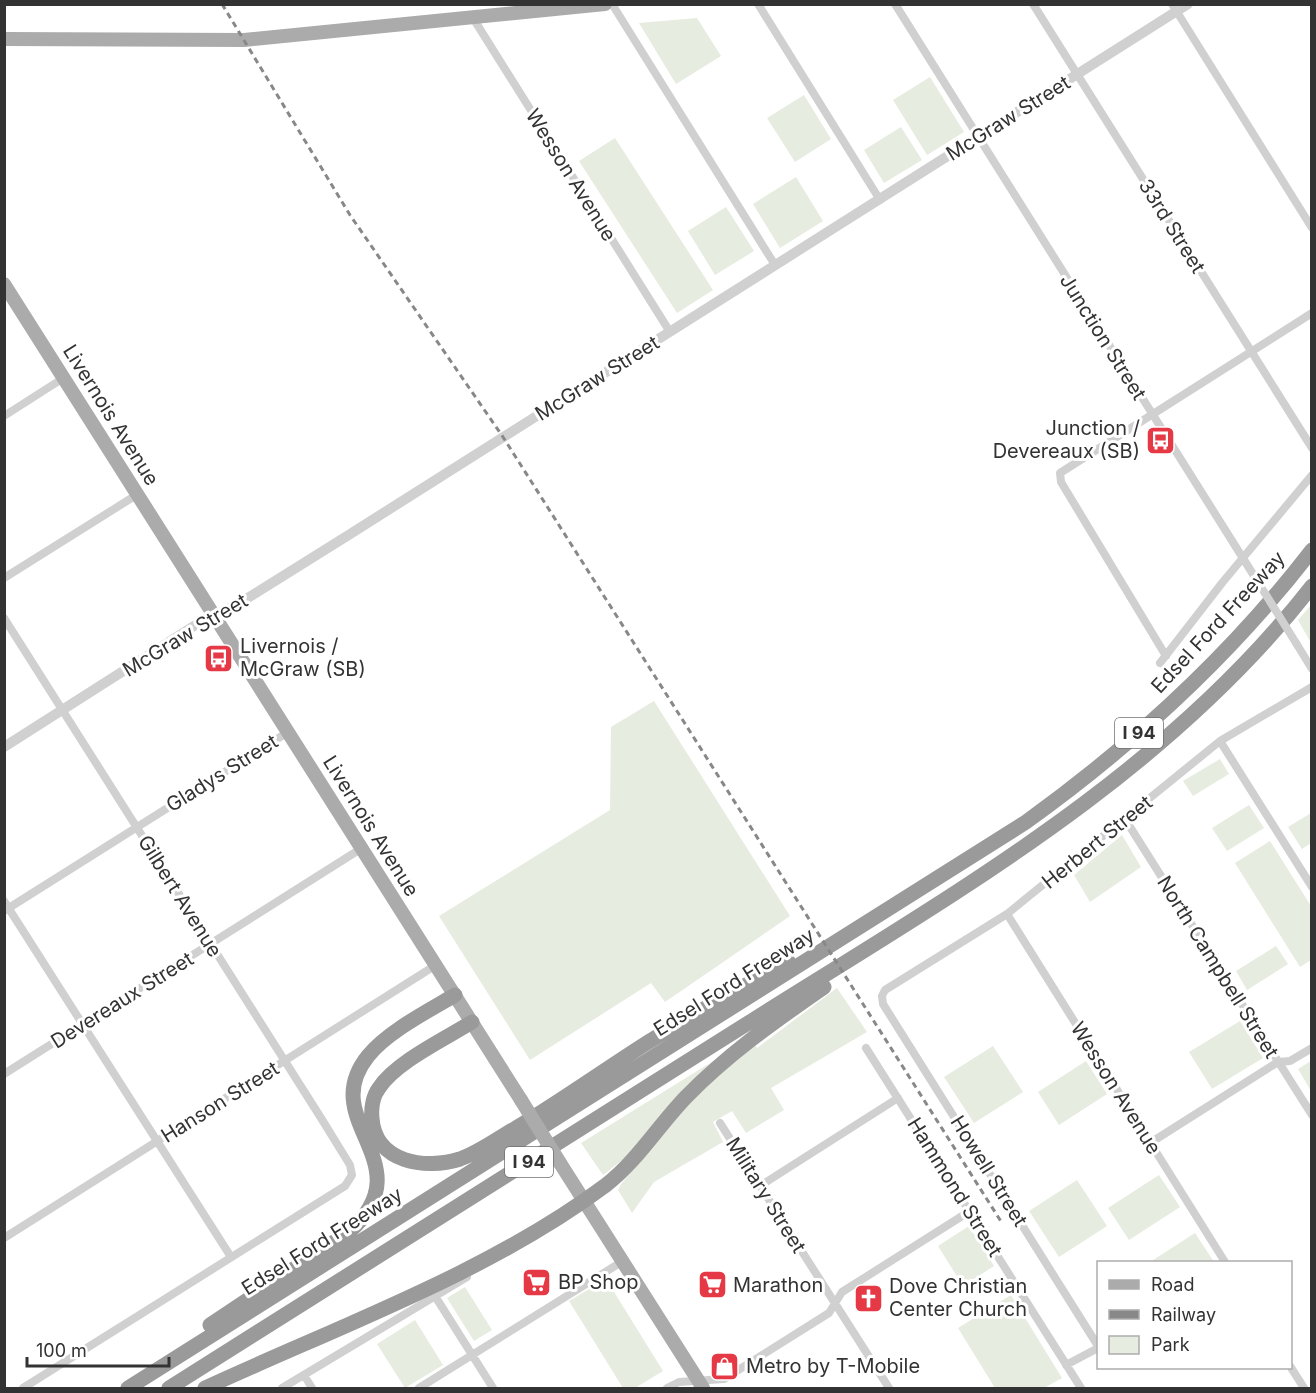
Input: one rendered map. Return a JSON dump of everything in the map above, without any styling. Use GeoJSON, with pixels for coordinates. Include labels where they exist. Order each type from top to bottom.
{"type":"FeatureCollection","features":[{"type":"Feature","properties":{"kind":"highway","name":"Edsel Ford Freeway"},"geometry":{"type":"LineString","coordinates":[[128,1389],[1026,822],[1117,752],[1193,684],[1281,588],[1311,550]]}},
{"type":"Feature","properties":{"kind":"highway","name":"I 94"},"geometry":{"type":"LineString","coordinates":[[169,1389],[985,873],[1107,788],[1227,684],[1311,586]]}},
{"type":"Feature","properties":{"kind":"highway"},"geometry":{"type":"LineString","coordinates":[[472,1022],[394,1073],[376,1093],[371,1114],[374,1130],[380,1142],[397,1157],[426,1164],[467,1156],[561,1101],[644,1045],[796,956],[848,935]]}},
{"type":"Feature","properties":{"kind":"highway"},"geometry":{"type":"LineString","coordinates":[[205,1389],[316,1341],[483,1261],[581,1195],[608,1184],[684,1099],[725,1058],[865,958],[888,935]]}},
{"type":"Feature","properties":{"kind":"highway"},"geometry":{"type":"LineString","coordinates":[[128,1389],[163,1356],[358,1224],[374,1200],[378,1179],[376,1160],[354,1113],[354,1090],[359,1070],[378,1045],[454,995]]}},
{"type":"Feature","properties":{"kind":"main road"},"geometry":{"type":"LineString","coordinates":[[4,39],[244,40],[473,18],[516,9],[605,4]]}},
{"type":"Feature","properties":{"kind":"main road","name":"Livernois Avenue"},"geometry":{"type":"LineString","coordinates":[[4,284],[701,1384]]}},
{"type":"Feature","properties":{"kind":"street"},"geometry":{"type":"LineString","coordinates":[[612,4],[775,265]]}},
{"type":"Feature","properties":{"kind":"street"},"geometry":{"type":"LineString","coordinates":[[758,4],[880,200]]}},
{"type":"Feature","properties":{"kind":"street","name":"Junction Street"},"geometry":{"type":"LineString","coordinates":[[896,4],[1311,669]]}},
{"type":"Feature","properties":{"kind":"street","name":"33rd Street"},"geometry":{"type":"LineString","coordinates":[[1033,4],[1311,448]]}},
{"type":"Feature","properties":{"kind":"street","name":"McGraw Street"},"geometry":{"type":"LineString","coordinates":[[4,747],[194,626],[215,616],[880,200],[1077,75],[1174,8],[1188,4]]}},
{"type":"Feature","properties":{"kind":"street"},"geometry":{"type":"LineString","coordinates":[[1174,8],[1311,228]]}},
{"type":"Feature","properties":{"kind":"street","name":"Wesson Avenue"},"geometry":{"type":"LineString","coordinates":[[473,18],[670,332]]}},
{"type":"Feature","properties":{"kind":"street"},"geometry":{"type":"LineString","coordinates":[[1151,414],[1311,313]]}},
{"type":"Feature","properties":{"kind":"street"},"geometry":{"type":"LineString","coordinates":[[4,416],[65,377]]}},
{"type":"Feature","properties":{"kind":"street","name":"Edsel Ford Freeway"},"geometry":{"type":"LineString","coordinates":[[1151,414],[1062,470],[1059,476],[1163,660],[1311,476]]}},
{"type":"Feature","properties":{"kind":"street"},"geometry":{"type":"LineString","coordinates":[[4,578],[138,494]]}},
{"type":"Feature","properties":{"kind":"street","name":"Gilbert Avenue"},"geometry":{"type":"LineString","coordinates":[[4,618],[350,1165],[352,1174],[345,1186],[231,1257]]}},
{"type":"Feature","properties":{"kind":"street","name":"Herbert Street"},"geometry":{"type":"LineString","coordinates":[[882,996],[885,990],[1007,914],[1220,741],[1311,687]]}},
{"type":"Feature","properties":{"kind":"street","name":"Gladys Street"},"geometry":{"type":"LineString","coordinates":[[6,907],[288,732]]}},
{"type":"Feature","properties":{"kind":"street"},"geometry":{"type":"LineString","coordinates":[[1220,741],[1311,887]]}},
{"type":"Feature","properties":{"kind":"street","name":"North Campbell Street"},"geometry":{"type":"LineString","coordinates":[[1125,819],[1311,1114]]}},
{"type":"Feature","properties":{"kind":"street","name":"Devereaux Street"},"geometry":{"type":"LineString","coordinates":[[4,1074],[362,848]]}},
{"type":"Feature","properties":{"kind":"street"},"geometry":{"type":"LineString","coordinates":[[6,907],[231,1257],[23,1389]]}},
{"type":"Feature","properties":{"kind":"street","name":"Wesson Avenue"},"geometry":{"type":"LineString","coordinates":[[1007,914],[1224,1261]]}},
{"type":"Feature","properties":{"kind":"street","name":"Hanson Street"},"geometry":{"type":"LineString","coordinates":[[4,1238],[436,965]]}},
{"type":"Feature","properties":{"kind":"street","name":"Howell Street"},"geometry":{"type":"LineString","coordinates":[[882,996],[883,1004],[1097,1345]]}},
{"type":"Feature","properties":{"kind":"street","name":"Hammond Street"},"geometry":{"type":"LineString","coordinates":[[866,1048],[1081,1389]]}},
{"type":"Feature","properties":{"kind":"street"},"geometry":{"type":"LineString","coordinates":[[1150,1143],[1278,1062],[1290,1061],[1311,1048]]}},
{"type":"Feature","properties":{"kind":"street"},"geometry":{"type":"LineString","coordinates":[[760,1186],[898,1098]]}},
{"type":"Feature","properties":{"kind":"street","name":"Military Street"},"geometry":{"type":"LineString","coordinates":[[720,1123],[889,1389]]}},
{"type":"Feature","properties":{"kind":"street"},"geometry":{"type":"LineString","coordinates":[[668,1389],[679,1382],[701,1384],[724,1379],[829,1313],[842,1292],[970,1211]]}},
{"type":"Feature","properties":{"kind":"street"},"geometry":{"type":"LineString","coordinates":[[282,1389],[470,1274],[483,1261]]}},
{"type":"Feature","properties":{"kind":"street"},"geometry":{"type":"LineString","coordinates":[[419,1389],[623,1261]]}},
{"type":"Feature","properties":{"kind":"street"},"geometry":{"type":"LineString","coordinates":[[435,1296],[493,1389]]}},
{"type":"Feature","properties":{"kind":"street"},"geometry":{"type":"LineString","coordinates":[[1066,1365],[1097,1348]]}},
{"type":"Feature","properties":{"kind":"street"},"geometry":{"type":"LineString","coordinates":[[1292,1368],[1308,1388]]}},
{"type":"Feature","properties":{"kind":"street"},"geometry":{"type":"LineString","coordinates":[[304,1375],[312,1389]]}},
{"type":"Feature","properties":{"kind":"green space"},"geometry":{"type":"Polygon","coordinates":[[[697,18],[721,56],[676,84],[639,23],[697,18]]]}},
{"type":"Feature","properties":{"kind":"green space"},"geometry":{"type":"Polygon","coordinates":[[[930,77],[964,132],[927,155],[893,100],[930,77]]]}},
{"type":"Feature","properties":{"kind":"green space"},"geometry":{"type":"Polygon","coordinates":[[[804,95],[831,139],[795,162],[767,118],[804,95]]]}},
{"type":"Feature","properties":{"kind":"green space"},"geometry":{"type":"Polygon","coordinates":[[[901,127],[922,160],[884,183],[864,150],[901,127]]]}},
{"type":"Feature","properties":{"kind":"green space"},"geometry":{"type":"Polygon","coordinates":[[[615,138],[713,290],[677,313],[579,161],[615,138]]]}},
{"type":"Feature","properties":{"kind":"green space"},"geometry":{"type":"Polygon","coordinates":[[[796,177],[823,221],[780,248],[753,204],[796,177]]]}},
{"type":"Feature","properties":{"kind":"green space"},"geometry":{"type":"Polygon","coordinates":[[[726,207],[754,251],[715,275],[688,231],[726,207]]]}},
{"type":"Feature","properties":{"kind":"green space"},"geometry":{"type":"Polygon","coordinates":[[[1311,605],[1311,643],[1298,620],[1311,605]]]}},
{"type":"Feature","properties":{"kind":"green space"},"geometry":{"type":"Polygon","coordinates":[[[654,701],[790,916],[665,1002],[651,983],[530,1060],[439,916],[610,810],[611,727],[654,701]]]}},
{"type":"Feature","properties":{"kind":"green space"},"geometry":{"type":"Polygon","coordinates":[[[1220,759],[1229,774],[1193,796],[1183,781],[1220,759]]]}},
{"type":"Feature","properties":{"kind":"green space"},"geometry":{"type":"Polygon","coordinates":[[[1249,805],[1264,828],[1227,851],[1212,828],[1249,805]]]}},
{"type":"Feature","properties":{"kind":"green space"},"geometry":{"type":"Polygon","coordinates":[[[1311,813],[1311,843],[1302,849],[1288,827],[1311,813]]]}},
{"type":"Feature","properties":{"kind":"green space"},"geometry":{"type":"Polygon","coordinates":[[[1122,835],[1141,867],[1090,902],[1074,875],[1122,835]]]}},
{"type":"Feature","properties":{"kind":"green space"},"geometry":{"type":"Polygon","coordinates":[[[1270,841],[1311,906],[1311,960],[1300,967],[1235,863],[1270,841]]]}},
{"type":"Feature","properties":{"kind":"green space"},"geometry":{"type":"Polygon","coordinates":[[[1276,946],[1288,964],[1247,990],[1236,971],[1276,946]]]}},
{"type":"Feature","properties":{"kind":"green space"},"geometry":{"type":"Polygon","coordinates":[[[837,988],[867,1032],[771,1088],[784,1110],[746,1133],[732,1111],[713,1122],[723,1142],[654,1182],[632,1213],[618,1190],[621,1184],[702,1089],[755,1045],[757,1048],[837,988]]]}},
{"type":"Feature","properties":{"kind":"green space"},"geometry":{"type":"Polygon","coordinates":[[[1240,1021],[1263,1058],[1212,1089],[1189,1052],[1240,1021]]]}},
{"type":"Feature","properties":{"kind":"green space"},"geometry":{"type":"Polygon","coordinates":[[[993,1046],[1023,1092],[974,1123],[944,1077],[993,1046]]]}},
{"type":"Feature","properties":{"kind":"green space"},"geometry":{"type":"Polygon","coordinates":[[[1086,1061],[1107,1094],[1059,1125],[1038,1092],[1086,1061]]]}},
{"type":"Feature","properties":{"kind":"green space"},"geometry":{"type":"Polygon","coordinates":[[[1311,1061],[1311,1091],[1298,1069],[1311,1061]]]}},
{"type":"Feature","properties":{"kind":"green space"},"geometry":{"type":"Polygon","coordinates":[[[710,1063],[626,1157],[603,1175],[581,1143],[710,1063]]]}},
{"type":"Feature","properties":{"kind":"green space"},"geometry":{"type":"Polygon","coordinates":[[[1159,1175],[1180,1207],[1129,1240],[1108,1208],[1159,1175]]]}},
{"type":"Feature","properties":{"kind":"green space"},"geometry":{"type":"Polygon","coordinates":[[[1077,1180],[1107,1226],[1059,1257],[1029,1211],[1077,1180]]]}},
{"type":"Feature","properties":{"kind":"green space"},"geometry":{"type":"Polygon","coordinates":[[[969,1226],[994,1266],[963,1286],[938,1246],[969,1226]]]}},
{"type":"Feature","properties":{"kind":"green space"},"geometry":{"type":"Polygon","coordinates":[[[1195,1233],[1213,1261],[1152,1261],[1195,1233]]]}},
{"type":"Feature","properties":{"kind":"green space"},"geometry":{"type":"Polygon","coordinates":[[[606,1279],[663,1371],[635,1388],[623,1388],[569,1301],[606,1279]]]}},
{"type":"Feature","properties":{"kind":"green space"},"geometry":{"type":"Polygon","coordinates":[[[465,1287],[492,1330],[474,1341],[447,1298],[465,1287]]]}},
{"type":"Feature","properties":{"kind":"green space"},"geometry":{"type":"Polygon","coordinates":[[[1011,1295],[1062,1378],[1044,1388],[995,1388],[958,1328],[1011,1295]]]}},
{"type":"Feature","properties":{"kind":"green space"},"geometry":{"type":"Polygon","coordinates":[[[415,1320],[443,1365],[405,1388],[377,1344],[415,1320]]]}},
{"type":"Feature","properties":{"kind":"railway"},"geometry":{"type":"LineString","coordinates":[[222,4],[350,215],[503,437],[1002,1223]]}},
{"type":"Feature","properties":{"kind":"place","name":"Junction / Devereaux (SB)"},"geometry":{"type":"Point","coordinates":[1161,440]}},
{"type":"Feature","properties":{"kind":"place","name":"Livernois / McGraw (SB)"},"geometry":{"type":"Point","coordinates":[219,658]}},
{"type":"Feature","properties":{"kind":"place","name":"BP Shop"},"geometry":{"type":"Point","coordinates":[537,1282]}},
{"type":"Feature","properties":{"kind":"place","name":"Marathon"},"geometry":{"type":"Point","coordinates":[712,1285]}},
{"type":"Feature","properties":{"kind":"place","name":"Dove Christian Center Church"},"geometry":{"type":"Point","coordinates":[868,1298]}},
{"type":"Feature","properties":{"kind":"place","name":"Metro by T-Mobile"},"geometry":{"type":"Point","coordinates":[725,1366]}}]}
